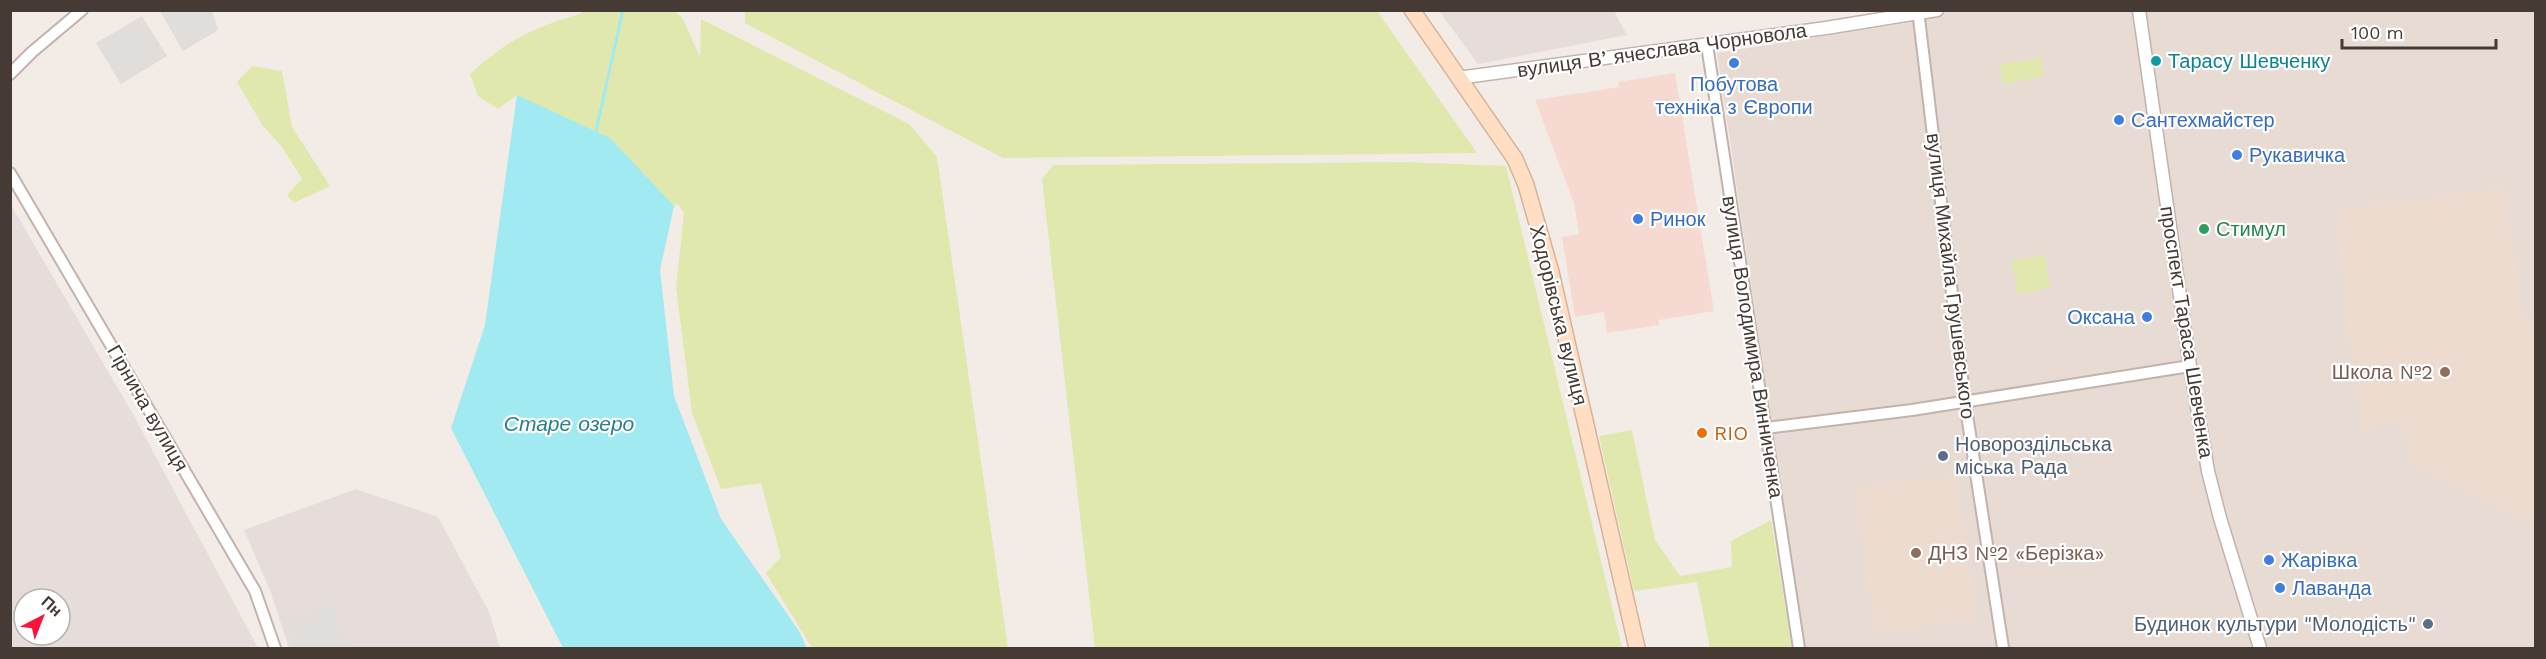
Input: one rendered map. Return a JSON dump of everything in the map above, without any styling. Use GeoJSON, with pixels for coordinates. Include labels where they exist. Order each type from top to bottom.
{"type":"FeatureCollection","features":[{"type":"Feature","properties":{"kind":"main road","name":"Ходорівська вулиця"},"geometry":{"type":"LineString","coordinates":[[1412,10],[1515,159],[1526,185],[1551,272],[1637,648]]}},
{"type":"Feature","properties":{"kind":"street"},"geometry":{"type":"LineString","coordinates":[[10,74],[32,52],[82,10]]}},
{"type":"Feature","properties":{"kind":"street","name":"вулиця Вʼячеслава Чорновола"},"geometry":{"type":"LineString","coordinates":[[1458,78],[1707,45],[1937,10]]}},
{"type":"Feature","properties":{"kind":"street","name":"проспект Тараса Шевченка"},"geometry":{"type":"LineString","coordinates":[[2139,10],[2190,366],[2208,471],[2260,648]]}},
{"type":"Feature","properties":{"kind":"street","name":"вулиця Михайла Грушевського"},"geometry":{"type":"LineString","coordinates":[[1918,12],[1965,402],[2003,648]]}},
{"type":"Feature","properties":{"kind":"street","name":"вулиця Володимира Винниченка"},"geometry":{"type":"LineString","coordinates":[[1707,45],[1800,648]]}},
{"type":"Feature","properties":{"kind":"street","name":"Гірнича вулиця"},"geometry":{"type":"LineString","coordinates":[[10,173],[255,591],[275,648]]}},
{"type":"Feature","properties":{"kind":"street"},"geometry":{"type":"LineString","coordinates":[[1766,428],[1965,402],[2190,366]]}},
{"type":"Feature","properties":{"kind":"shaded area"},"geometry":{"type":"Polygon","coordinates":[[[160,11],[212,11],[218,30],[183,51],[160,11]]]}},
{"type":"Feature","properties":{"kind":"shaded area"},"geometry":{"type":"Polygon","coordinates":[[[1439,11],[1614,11],[1627,35],[1478,64],[1439,11]]]}},
{"type":"Feature","properties":{"kind":"shaded area"},"geometry":{"type":"Polygon","coordinates":[[[1926,11],[2535,11],[2535,648],[1805,648],[1717,53],[1927,20],[1926,11]]]}},
{"type":"Feature","properties":{"kind":"shaded area"},"geometry":{"type":"Polygon","coordinates":[[[142,16],[167,56],[121,84],[96,43],[142,16]]]}},
{"type":"Feature","properties":{"kind":"shaded area","name":"Ринок"},"geometry":{"type":"Polygon","coordinates":[[[1675,73],[1714,311],[1659,320],[1659,325],[1607,333],[1604,312],[1575,317],[1562,237],[1579,234],[1574,203],[1535,100],[1619,87],[1618,82],[1675,73]]]}},
{"type":"Feature","properties":{"kind":"shaded area","name":"Школа №2"},"geometry":{"type":"Polygon","coordinates":[[[2505,187],[2522,312],[2535,324],[2535,518],[2525,521],[2412,464],[2400,420],[2361,429],[2342,280],[2338,225],[2340,210],[2505,187]]]}},
{"type":"Feature","properties":{"kind":"shaded area"},"geometry":{"type":"Polygon","coordinates":[[[11,205],[134,416],[258,648],[11,648],[11,205]]]}},
{"type":"Feature","properties":{"kind":"shaded area","name":"ДНЗ №2 «Берізка»"},"geometry":{"type":"Polygon","coordinates":[[[1956,476],[1978,618],[1876,633],[1854,488],[1931,477],[1932,480],[1956,476]]]}},
{"type":"Feature","properties":{"kind":"shaded area"},"geometry":{"type":"Polygon","coordinates":[[[356,489],[438,517],[489,612],[500,648],[289,648],[271,593],[244,530],[356,489]]]}},
{"type":"Feature","properties":{"kind":"shaded area"},"geometry":{"type":"Polygon","coordinates":[[[333,603],[346,648],[295,648],[287,619],[333,603]]]}},
{"type":"Feature","properties":{"kind":"green space"},"geometry":{"type":"Polygon","coordinates":[[[585,11],[673,11],[682,17],[700,57],[701,19],[909,124],[937,157],[1008,648],[812,648],[766,573],[781,557],[761,483],[721,489],[692,413],[676,287],[684,213],[678,204],[674,206],[517,95],[498,109],[478,96],[470,74],[521,36],[585,11]]]}},
{"type":"Feature","properties":{"kind":"green space"},"geometry":{"type":"Polygon","coordinates":[[[745,11],[1377,11],[1477,153],[1003,158],[745,23],[745,11]]]}},
{"type":"Feature","properties":{"kind":"green space"},"geometry":{"type":"Polygon","coordinates":[[[2041,58],[2044,76],[2003,84],[1999,64],[2041,58]]]}},
{"type":"Feature","properties":{"kind":"green space"},"geometry":{"type":"Polygon","coordinates":[[[252,66],[282,71],[292,127],[330,186],[294,203],[287,195],[302,179],[282,147],[263,126],[237,82],[252,66]]]}},
{"type":"Feature","properties":{"kind":"green space"},"geometry":{"type":"Polygon","coordinates":[[[1404,162],[1506,166],[1622,648],[1095,648],[1042,179],[1053,165],[1404,162]]]}},
{"type":"Feature","properties":{"kind":"green space"},"geometry":{"type":"Polygon","coordinates":[[[2045,255],[2050,288],[2017,294],[2012,261],[2045,255]]]}},
{"type":"Feature","properties":{"kind":"green space"},"geometry":{"type":"Polygon","coordinates":[[[1632,430],[1655,540],[1680,576],[1732,567],[1731,541],[1771,520],[1792,648],[1710,648],[1697,582],[1634,591],[1599,436],[1632,430]]]}},
{"type":"Feature","properties":{"kind":"water","name":"Старе озеро"},"geometry":{"type":"Polygon","coordinates":[[[517,95],[610,138],[674,206],[660,270],[674,396],[721,519],[799,631],[807,648],[563,648],[451,428],[485,325],[517,95]]]}},
{"type":"Feature","properties":{"kind":"waterway"},"geometry":{"type":"LineString","coordinates":[[596,131],[623,10]]}},
{"type":"Feature","properties":{"kind":"place","name":"Тарасу Шевченку"},"geometry":{"type":"Point","coordinates":[2156,61]}},
{"type":"Feature","properties":{"kind":"place","name":"Побутова техніка з Європи"},"geometry":{"type":"Point","coordinates":[1734,63]}},
{"type":"Feature","properties":{"kind":"place","name":"Сантехмайстер"},"geometry":{"type":"Point","coordinates":[2119,120]}},
{"type":"Feature","properties":{"kind":"place","name":"Рукавичка"},"geometry":{"type":"Point","coordinates":[2237,155]}},
{"type":"Feature","properties":{"kind":"place","name":"Ринок"},"geometry":{"type":"Point","coordinates":[1638,219]}},
{"type":"Feature","properties":{"kind":"place","name":"Стимул"},"geometry":{"type":"Point","coordinates":[2204,229]}},
{"type":"Feature","properties":{"kind":"place","name":"Оксана"},"geometry":{"type":"Point","coordinates":[2147,317]}},
{"type":"Feature","properties":{"kind":"place","name":"Школа №2"},"geometry":{"type":"Point","coordinates":[2445,372]}},
{"type":"Feature","properties":{"kind":"place","name":"RIO"},"geometry":{"type":"Point","coordinates":[1702,433]}},
{"type":"Feature","properties":{"kind":"place","name":"Новороздільська міська Рада"},"geometry":{"type":"Point","coordinates":[1943,456]}},
{"type":"Feature","properties":{"kind":"place","name":"ДНЗ №2 «Берізка»"},"geometry":{"type":"Point","coordinates":[1916,553]}},
{"type":"Feature","properties":{"kind":"place","name":"Жарівка"},"geometry":{"type":"Point","coordinates":[2269,560]}},
{"type":"Feature","properties":{"kind":"place","name":"Лаванда"},"geometry":{"type":"Point","coordinates":[2280,588]}},
{"type":"Feature","properties":{"kind":"place","name":"Будинок культури \"Молодість\""},"geometry":{"type":"Point","coordinates":[2428,624]}}]}
